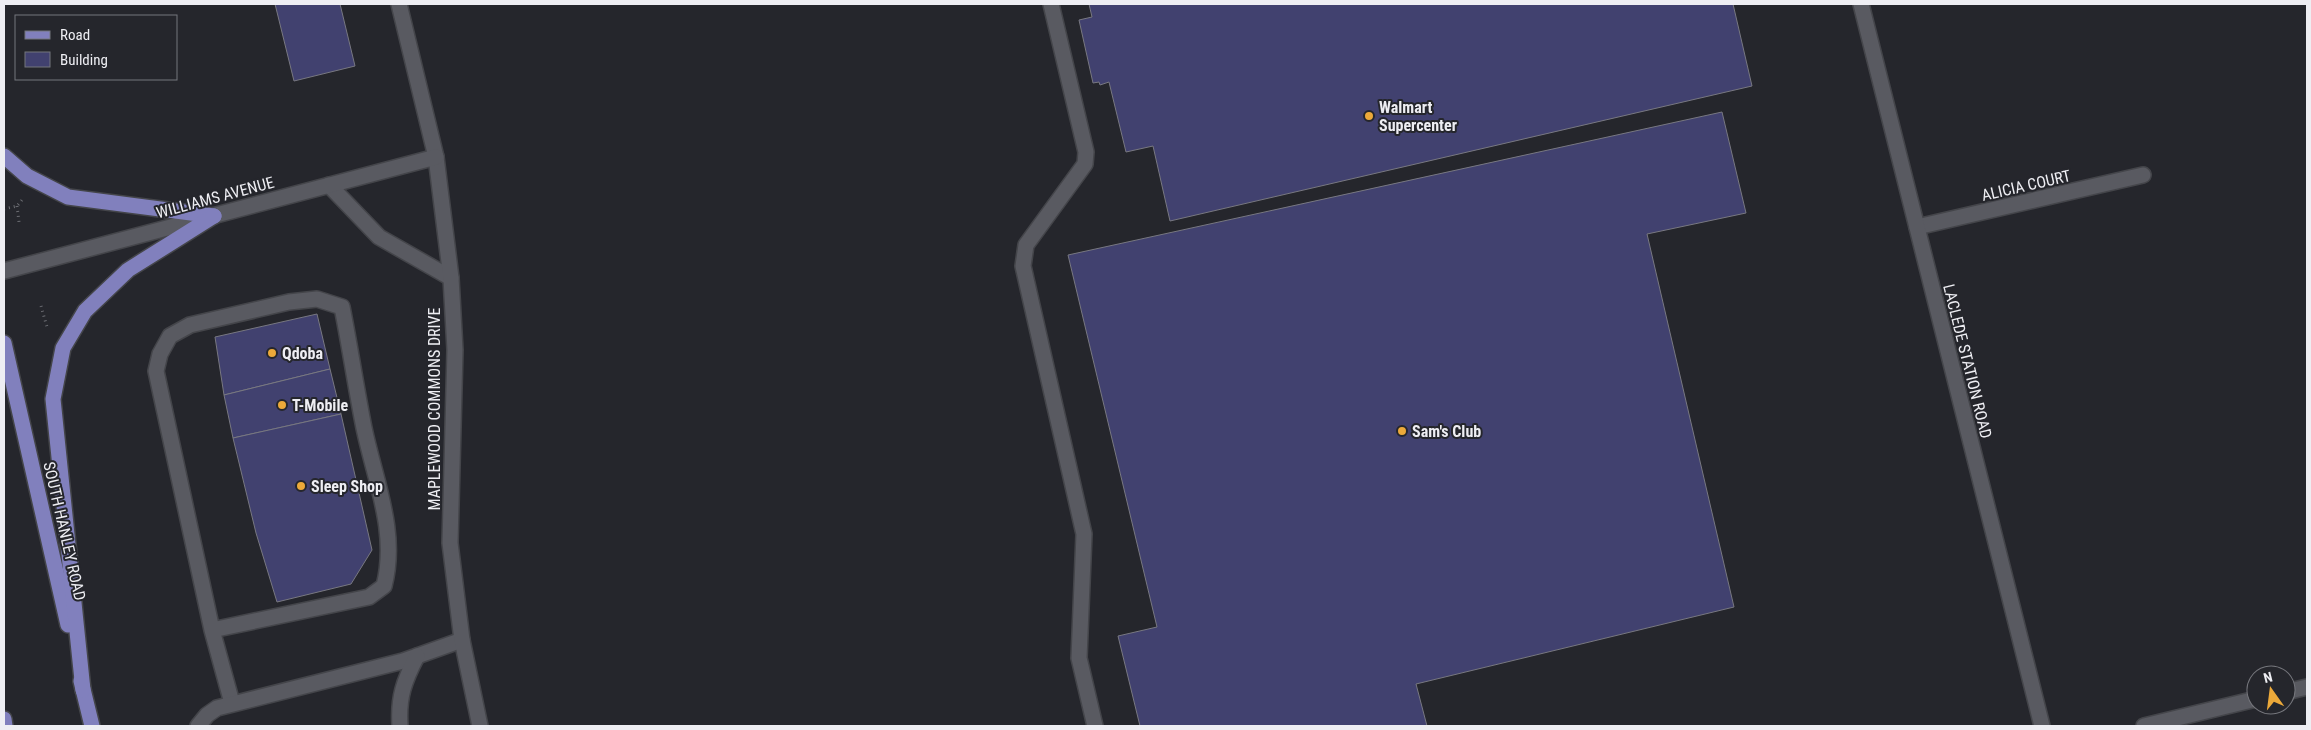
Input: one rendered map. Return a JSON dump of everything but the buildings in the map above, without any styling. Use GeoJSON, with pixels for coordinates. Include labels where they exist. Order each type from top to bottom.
{"type":"FeatureCollection","features":[{"type":"Feature","properties":{"kind":"main road"},"geometry":{"type":"LineString","coordinates":[[4,156],[27,176],[68,197],[214,216]]}},
{"type":"Feature","properties":{"kind":"main road"},"geometry":{"type":"LineString","coordinates":[[83,690],[53,399],[63,348],[85,310],[128,270],[214,216]]}},
{"type":"Feature","properties":{"kind":"main road","name":"SOUTH HANLEY ROAD"},"geometry":{"type":"LineString","coordinates":[[4,343],[92,726]]}},
{"type":"Feature","properties":{"kind":"main road"},"geometry":{"type":"LineString","coordinates":[[4,720],[6,726]]}},
{"type":"Feature","properties":{"kind":"street","name":"MAPLEWOOD COMMONS DRIVE"},"geometry":{"type":"LineString","coordinates":[[399,4],[436,157],[450,278],[455,350],[450,543],[462,640],[480,726]]}},
{"type":"Feature","properties":{"kind":"street"},"geometry":{"type":"LineString","coordinates":[[1051,4],[1086,152],[1085,164],[1026,245],[1023,266],[1084,534],[1078,658],[1095,726]]}},
{"type":"Feature","properties":{"kind":"street","name":"LACLEDE STATION ROAD"},"geometry":{"type":"LineString","coordinates":[[1861,4],[2042,726]]}},
{"type":"Feature","properties":{"kind":"street","name":"WILLIAMS AVENUE"},"geometry":{"type":"LineString","coordinates":[[4,271],[436,157]]}},
{"type":"Feature","properties":{"kind":"street","name":"ALICIA COURT"},"geometry":{"type":"LineString","coordinates":[[1917,227],[2143,176]]}},
{"type":"Feature","properties":{"kind":"street"},"geometry":{"type":"LineString","coordinates":[[329,185],[379,237],[450,278]]}},
{"type":"Feature","properties":{"kind":"street"},"geometry":{"type":"LineString","coordinates":[[212,630],[369,597],[384,586],[389,568],[388,530],[364,430],[342,307],[317,299],[289,302],[190,325],[170,336],[160,354],[156,372],[212,630],[232,703]]}},
{"type":"Feature","properties":{"kind":"street"},"geometry":{"type":"LineString","coordinates":[[198,726],[207,715],[217,708],[232,703],[417,656],[462,640]]}},
{"type":"Feature","properties":{"kind":"street"},"geometry":{"type":"LineString","coordinates":[[400,726],[400,704],[403,684],[417,656]]}},
{"type":"Feature","properties":{"kind":"street"},"geometry":{"type":"LineString","coordinates":[[2144,726],[2246,701]]}},
{"type":"Feature","properties":{"kind":"path"},"geometry":{"type":"LineString","coordinates":[[19,222],[18,206],[25,196]]}},
{"type":"Feature","properties":{"kind":"path"},"geometry":{"type":"LineString","coordinates":[[4,209],[18,206]]}},
{"type":"Feature","properties":{"kind":"path"},"geometry":{"type":"LineString","coordinates":[[41,306],[43,320],[50,333]]}},
{"type":"Feature","properties":{"kind":"place","name":"Walmart Supercenter"},"geometry":{"type":"Point","coordinates":[1369,116]}},
{"type":"Feature","properties":{"kind":"place","name":"Qdoba"},"geometry":{"type":"Point","coordinates":[272,353]}},
{"type":"Feature","properties":{"kind":"place","name":"T-Mobile"},"geometry":{"type":"Point","coordinates":[282,405]}},
{"type":"Feature","properties":{"kind":"place","name":"Sam's Club"},"geometry":{"type":"Point","coordinates":[1402,431]}},
{"type":"Feature","properties":{"kind":"place","name":"Sleep Shop"},"geometry":{"type":"Point","coordinates":[301,486]}}]}
